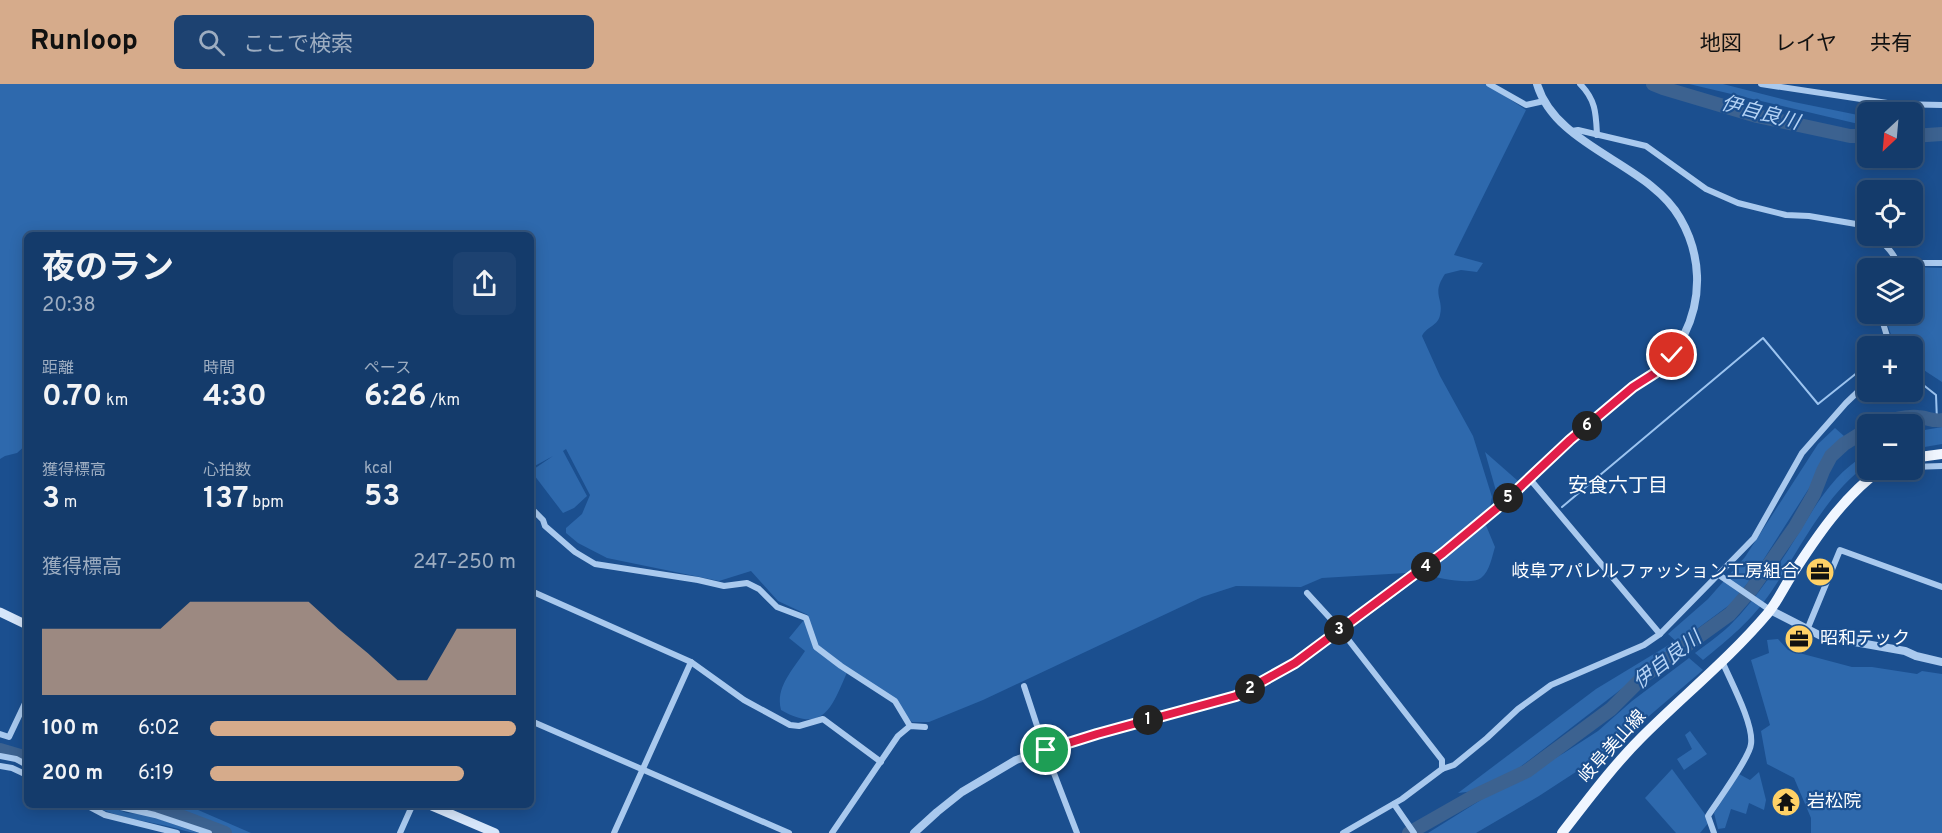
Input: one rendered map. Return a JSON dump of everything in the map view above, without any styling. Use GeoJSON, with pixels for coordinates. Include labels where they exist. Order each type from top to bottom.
{"type":"FeatureCollection","features":[{"type":"Feature","properties":{"kind":"main road"},"geometry":{"type":"LineString","coordinates":[[1923,457],[1942,454]]}},
{"type":"Feature","properties":{"kind":"main road","name":"岐阜美山線"},"geometry":{"type":"LineString","coordinates":[[1562,833],[1638,741],[1722,661],[1770,610],[1806,553],[1841,506],[1865,480]]}},
{"type":"Feature","properties":{"kind":"main road"},"geometry":{"type":"LineString","coordinates":[[0,612],[24,624]]}},
{"type":"Feature","properties":{"kind":"main road"},"geometry":{"type":"LineString","coordinates":[[437,808],[495,833]]}},
{"type":"Feature","properties":{"kind":"street"},"geometry":{"type":"LineString","coordinates":[[1489,84],[1526,105],[1544,101]]}},
{"type":"Feature","properties":{"kind":"street"},"geometry":{"type":"LineString","coordinates":[[914,833],[962,792],[1016,760],[1097,734],[1236,696],[1295,663],[1415,575],[1528,479],[1570,440],[1633,387],[1655,373],[1672,355],[1693,315],[1697,294],[1696,259],[1690,237],[1679,216],[1665,199],[1556,118],[1544,101],[1537,84]]}},
{"type":"Feature","properties":{"kind":"street"},"geometry":{"type":"LineString","coordinates":[[1580,84],[1590,93],[1598,120],[1597,135]]}},
{"type":"Feature","properties":{"kind":"street"},"geometry":{"type":"LineString","coordinates":[[1761,84],[1894,104],[1942,105]]}},
{"type":"Feature","properties":{"kind":"street"},"geometry":{"type":"LineString","coordinates":[[1572,131],[1578,130],[1646,146],[1706,189],[1738,203],[1786,215],[1809,216],[1857,225]]}},
{"type":"Feature","properties":{"kind":"street"},"geometry":{"type":"LineString","coordinates":[[1923,264],[1942,263]]}},
{"type":"Feature","properties":{"kind":"street"},"geometry":{"type":"LineString","coordinates":[[1343,833],[1394,804],[1442,769],[1454,765],[1488,738],[1518,709],[1551,685],[1644,645],[1660,634],[1721,576],[1754,538],[1802,453],[1857,392]]}},
{"type":"Feature","properties":{"kind":"street"},"geometry":{"type":"LineString","coordinates":[[1923,466],[1942,466]]}},
{"type":"Feature","properties":{"kind":"street"},"geometry":{"type":"LineString","coordinates":[[1528,479],[1660,634]]}},
{"type":"Feature","properties":{"kind":"street"},"geometry":{"type":"LineString","coordinates":[[534,511],[543,520],[545,526],[575,552],[595,564],[698,580],[708,584],[724,586],[747,583],[759,589],[777,607],[806,618],[816,646],[841,666],[895,701],[910,726]]}},
{"type":"Feature","properties":{"kind":"street"},"geometry":{"type":"LineString","coordinates":[[1807,630],[1840,550],[1942,587]]}},
{"type":"Feature","properties":{"kind":"street"},"geometry":{"type":"LineString","coordinates":[[1721,576],[1770,610],[1821,636],[1905,651],[1942,662]]}},
{"type":"Feature","properties":{"kind":"street"},"geometry":{"type":"LineString","coordinates":[[534,592],[691,662],[753,705],[790,725],[799,726],[823,719],[881,762]]}},
{"type":"Feature","properties":{"kind":"street"},"geometry":{"type":"LineString","coordinates":[[1307,593],[1340,629],[1442,760],[1442,769]]}},
{"type":"Feature","properties":{"kind":"street"},"geometry":{"type":"LineString","coordinates":[[1714,833],[1708,816],[1743,762],[1751,745],[1750,728],[1722,661]]}},
{"type":"Feature","properties":{"kind":"street"},"geometry":{"type":"LineString","coordinates":[[614,833],[691,662]]}},
{"type":"Feature","properties":{"kind":"street"},"geometry":{"type":"LineString","coordinates":[[1024,686],[1077,833]]}},
{"type":"Feature","properties":{"kind":"street"},"geometry":{"type":"LineString","coordinates":[[0,734],[9,737],[24,705]]}},
{"type":"Feature","properties":{"kind":"street"},"geometry":{"type":"LineString","coordinates":[[534,722],[789,833]]}},
{"type":"Feature","properties":{"kind":"street"},"geometry":{"type":"LineString","coordinates":[[832,833],[898,736],[910,726],[925,727]]}},
{"type":"Feature","properties":{"kind":"street"},"geometry":{"type":"LineString","coordinates":[[0,756],[16,759],[24,763]]}},
{"type":"Feature","properties":{"kind":"street"},"geometry":{"type":"LineString","coordinates":[[0,766],[24,774]]}},
{"type":"Feature","properties":{"kind":"street"},"geometry":{"type":"LineString","coordinates":[[1394,804],[1414,833]]}},
{"type":"Feature","properties":{"kind":"street"},"geometry":{"type":"LineString","coordinates":[[92,808],[105,815],[177,833]]}},
{"type":"Feature","properties":{"kind":"street"},"geometry":{"type":"LineString","coordinates":[[129,808],[209,833]]}},
{"type":"Feature","properties":{"kind":"street"},"geometry":{"type":"LineString","coordinates":[[399,833],[411,808]]}},
{"type":"Feature","properties":{"kind":"shaded area"},"geometry":{"type":"Polygon","coordinates":[[[0,84],[1487,84],[1526,110],[1454,255],[1483,263],[1477,272],[1461,270],[1445,274],[1438,292],[1441,309],[1439,319],[1422,336],[1440,376],[1473,436],[1492,497],[1489,511],[1406,573],[1322,578],[1301,587],[1236,586],[1202,597],[983,700],[929,722],[912,722],[880,691],[849,668],[832,704],[818,717],[808,719],[796,717],[781,710],[783,686],[805,651],[789,638],[808,615],[778,601],[751,571],[719,581],[607,558],[578,543],[566,533],[566,528],[582,514],[590,495],[566,449],[563,451],[587,496],[574,508],[563,513],[534,475],[534,469],[553,456],[534,466],[534,232],[24,232],[24,447],[17,453],[0,459],[0,84]]]}},
{"type":"Feature","properties":{"kind":"shaded area"},"geometry":{"type":"Polygon","coordinates":[[[1689,84],[1723,84],[1857,115],[1857,124],[1689,84]]]}},
{"type":"Feature","properties":{"kind":"shaded area"},"geometry":{"type":"Polygon","coordinates":[[[1923,267],[1942,268],[1942,382],[1923,370],[1923,336],[1892,336],[1888,324],[1923,324],[1923,267]]]}},
{"type":"Feature","properties":{"kind":"shaded area"},"geometry":{"type":"Polygon","coordinates":[[[1942,427],[1942,444],[1923,447],[1923,430],[1942,427]]]}},
{"type":"Feature","properties":{"kind":"shaded area"},"geometry":{"type":"Polygon","coordinates":[[[1835,428],[1844,436],[1827,456],[1753,576],[1732,603],[1678,643],[1668,634],[1708,599],[1745,557],[1818,444],[1835,428]]]}},
{"type":"Feature","properties":{"kind":"shaded area"},"geometry":{"type":"Polygon","coordinates":[[[1485,452],[1518,481],[1498,498],[1485,452]]]}},
{"type":"Feature","properties":{"kind":"shaded area"},"geometry":{"type":"Polygon","coordinates":[[[1857,461],[1857,473],[1826,507],[1756,612],[1740,629],[1703,660],[1695,653],[1725,630],[1745,609],[1785,556],[1826,491],[1857,461]]]}},
{"type":"Feature","properties":{"kind":"shaded area"},"geometry":{"type":"Polygon","coordinates":[[[1485,523],[1495,547],[1489,567],[1481,578],[1462,581],[1424,575],[1485,523]]]}},
{"type":"Feature","properties":{"kind":"shaded area"},"geometry":{"type":"Polygon","coordinates":[[[1778,639],[1788,650],[1852,667],[1872,667],[1917,674],[1922,671],[1942,674],[1942,833],[1811,833],[1811,818],[1794,778],[1767,764],[1761,731],[1770,725],[1751,660],[1769,653],[1767,640],[1778,639]]]}},
{"type":"Feature","properties":{"kind":"shaded area"},"geometry":{"type":"Polygon","coordinates":[[[1672,643],[1676,647],[1506,778],[1475,791],[1458,793],[1596,689],[1672,643]]]}},
{"type":"Feature","properties":{"kind":"shaded area"},"geometry":{"type":"Polygon","coordinates":[[[1689,658],[1703,670],[1608,751],[1539,796],[1476,833],[1428,833],[1598,731],[1632,701],[1689,658]]]}},
{"type":"Feature","properties":{"kind":"shaded area"},"geometry":{"type":"Polygon","coordinates":[[[1690,731],[1707,754],[1684,770],[1677,759],[1692,749],[1685,735],[1690,731]]]}},
{"type":"Feature","properties":{"kind":"shaded area"},"geometry":{"type":"Polygon","coordinates":[[[1672,769],[1710,821],[1700,833],[1676,833],[1645,798],[1672,769]]]}},
{"type":"Feature","properties":{"kind":"shaded area"},"geometry":{"type":"Polygon","coordinates":[[[1759,772],[1766,800],[1764,810],[1749,803],[1746,814],[1731,809],[1725,828],[1718,829],[1714,813],[1739,774],[1750,780],[1759,772]]]}},
{"type":"Feature","properties":{"kind":"shaded area"},"geometry":{"type":"Polygon","coordinates":[[[98,808],[113,808],[127,813],[144,814],[199,833],[121,816],[98,808]]]}},
{"type":"Feature","properties":{"kind":"shaded area"},"geometry":{"type":"Polygon","coordinates":[[[164,808],[194,808],[251,833],[229,833],[164,808]]]}},
{"type":"Feature","properties":{"kind":"waterway","name":"伊自良川"},"geometry":{"type":"LineString","coordinates":[[1653,84],[1757,116],[1857,136]]}},
{"type":"Feature","properties":{"kind":"waterway","name":"伊自良川"},"geometry":{"type":"LineString","coordinates":[[1923,135],[1942,134]]}},
{"type":"Feature","properties":{"kind":"waterway"},"geometry":{"type":"LineString","coordinates":[[1562,507],[1763,338],[1818,404],[1857,373]]}},
{"type":"Feature","properties":{"kind":"waterway"},"geometry":{"type":"LineString","coordinates":[[1923,385],[1936,395],[1937,421]]}},
{"type":"Feature","properties":{"kind":"waterway","name":"伊自良川"},"geometry":{"type":"LineString","coordinates":[[1923,417],[1942,420]]}},
{"type":"Feature","properties":{"kind":"waterway","name":"伊自良川"},"geometry":{"type":"LineString","coordinates":[[1409,833],[1474,796],[1527,771],[1611,709],[1644,676],[1730,614],[1751,590],[1795,527],[1814,494],[1831,456],[1857,436]]}},
{"type":"Feature","properties":{"kind":"waterway"},"geometry":{"type":"LineString","coordinates":[[0,750],[24,757]]}},
{"type":"Feature","properties":{"kind":"waterway"},"geometry":{"type":"LineString","coordinates":[[159,808],[225,833]]}},
{"type":"Feature","properties":{"kind":"place","name":"岐阜アパレルファッション工房組合"},"geometry":{"type":"Point","coordinates":[1820,572]}},
{"type":"Feature","properties":{"kind":"place","name":"昭和テック"},"geometry":{"type":"Point","coordinates":[1799,639]}},
{"type":"Feature","properties":{"kind":"place","name":"岩松院"},"geometry":{"type":"Point","coordinates":[1786,802]}},
{"type":"Feature","properties":{"kind":"district","name":"安食六丁目"},"geometry":{"type":"Point","coordinates":[1618,487]}},
{"type":"Feature","properties":{"kind":"route"},"geometry":{"type":"LineString","coordinates":[[1046,750],[1236,696],[1295,663],[1443,553],[1502,504],[1570,440],[1633,387],[1655,373],[1672,355]]}}]}
